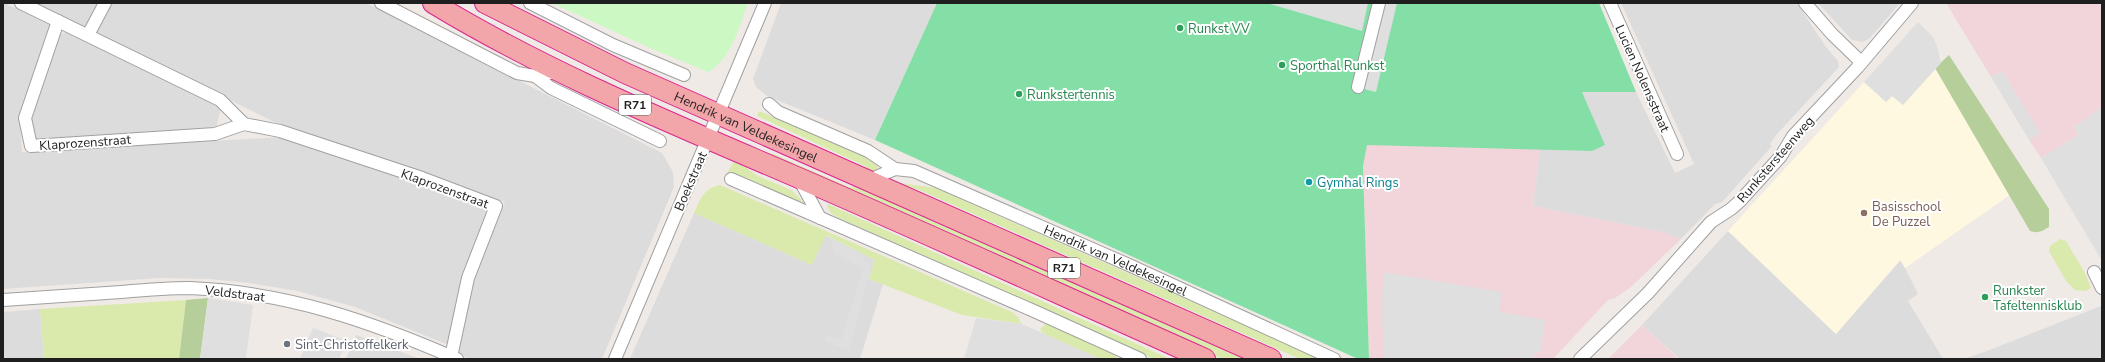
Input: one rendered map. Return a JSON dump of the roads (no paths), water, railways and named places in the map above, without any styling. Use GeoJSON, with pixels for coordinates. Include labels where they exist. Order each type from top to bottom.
{"type":"FeatureCollection","features":[{"type":"Feature","properties":{"kind":"highway","name":"Hendrik van Veldekesingel"},"geometry":{"type":"LineString","coordinates":[[433,3],[475,29],[708,140],[798,177],[1205,359]]}},
{"type":"Feature","properties":{"kind":"highway","name":"Hendrik van Veldekesingel"},"geometry":{"type":"LineString","coordinates":[[485,3],[625,73],[1271,359]]}},
{"type":"Feature","properties":{"kind":"street"},"geometry":{"type":"LineString","coordinates":[[20,3],[220,100],[244,124]]}},
{"type":"Feature","properties":{"kind":"street"},"geometry":{"type":"LineString","coordinates":[[88,35],[105,3]]}},
{"type":"Feature","properties":{"kind":"street"},"geometry":{"type":"LineString","coordinates":[[381,3],[517,73],[535,76],[561,71]]}},
{"type":"Feature","properties":{"kind":"street","name":"Hendrik van Veldekesingel"},"geometry":{"type":"LineString","coordinates":[[530,3],[613,45],[684,75]]}},
{"type":"Feature","properties":{"kind":"street","name":"Boekstraat"},"geometry":{"type":"LineString","coordinates":[[615,359],[765,3]]}},
{"type":"Feature","properties":{"kind":"street"},"geometry":{"type":"LineString","coordinates":[[1358,87],[1380,3]]}},
{"type":"Feature","properties":{"kind":"street","name":"Lucien Nolensstraat"},"geometry":{"type":"LineString","coordinates":[[1610,3],[1677,154]]}},
{"type":"Feature","properties":{"kind":"street"},"geometry":{"type":"LineString","coordinates":[[1805,3],[1832,34],[1861,62]]}},
{"type":"Feature","properties":{"kind":"street","name":"Runkstersteenweg"},"geometry":{"type":"LineString","coordinates":[[1580,359],[1648,293],[1711,222],[1731,209],[1740,201],[1781,156],[1793,136],[1861,62],[1912,3]]}},
{"type":"Feature","properties":{"kind":"street","name":"Klaprozenstraat"},"geometry":{"type":"LineString","coordinates":[[58,21],[25,118],[31,146],[215,134],[244,124],[280,131],[422,178],[496,206],[468,278],[454,358]]}},
{"type":"Feature","properties":{"kind":"street"},"geometry":{"type":"LineString","coordinates":[[613,45],[625,73]]}},
{"type":"Feature","properties":{"kind":"street"},"geometry":{"type":"LineString","coordinates":[[535,76],[551,88],[660,141]]}},
{"type":"Feature","properties":{"kind":"street","name":"Hendrik van Veldekesingel"},"geometry":{"type":"LineString","coordinates":[[769,104],[778,112],[868,151],[895,169],[914,171],[928,177],[1129,265],[1334,359]]}},
{"type":"Feature","properties":{"kind":"street","name":"Hendrik van Veldekesingel"},"geometry":{"type":"LineString","coordinates":[[867,181],[895,169]]}},
{"type":"Feature","properties":{"kind":"street","name":"Hendrik van Veldekesingel"},"geometry":{"type":"LineString","coordinates":[[798,177],[820,218]]}},
{"type":"Feature","properties":{"kind":"street"},"geometry":{"type":"LineString","coordinates":[[731,179],[1034,310],[1140,359]]}},
{"type":"Feature","properties":{"kind":"street"},"geometry":{"type":"LineString","coordinates":[[2094,272],[2102,288]]}},
{"type":"Feature","properties":{"kind":"street","name":"Veldstraat"},"geometry":{"type":"LineString","coordinates":[[3,300],[169,289],[200,289],[247,293],[333,311],[371,324],[436,355],[454,358]]}},
{"type":"Feature","properties":{"kind":"place","name":"Runkst VV"},"geometry":{"type":"Point","coordinates":[1180,28]}},
{"type":"Feature","properties":{"kind":"place","name":"Sporthal Runkst"},"geometry":{"type":"Point","coordinates":[1282,65]}},
{"type":"Feature","properties":{"kind":"place","name":"Runkstertennis"},"geometry":{"type":"Point","coordinates":[1019,94]}},
{"type":"Feature","properties":{"kind":"place","name":"Gymhal Rings"},"geometry":{"type":"Point","coordinates":[1309,182]}},
{"type":"Feature","properties":{"kind":"place","name":"Basisschool De Puzzel"},"geometry":{"type":"Point","coordinates":[1864,213]}},
{"type":"Feature","properties":{"kind":"place","name":"Runkster Tafeltennisklub"},"geometry":{"type":"Point","coordinates":[1985,297]}},
{"type":"Feature","properties":{"kind":"place","name":"Sint-Christoffelkerk"},"geometry":{"type":"Point","coordinates":[287,344]}}]}
